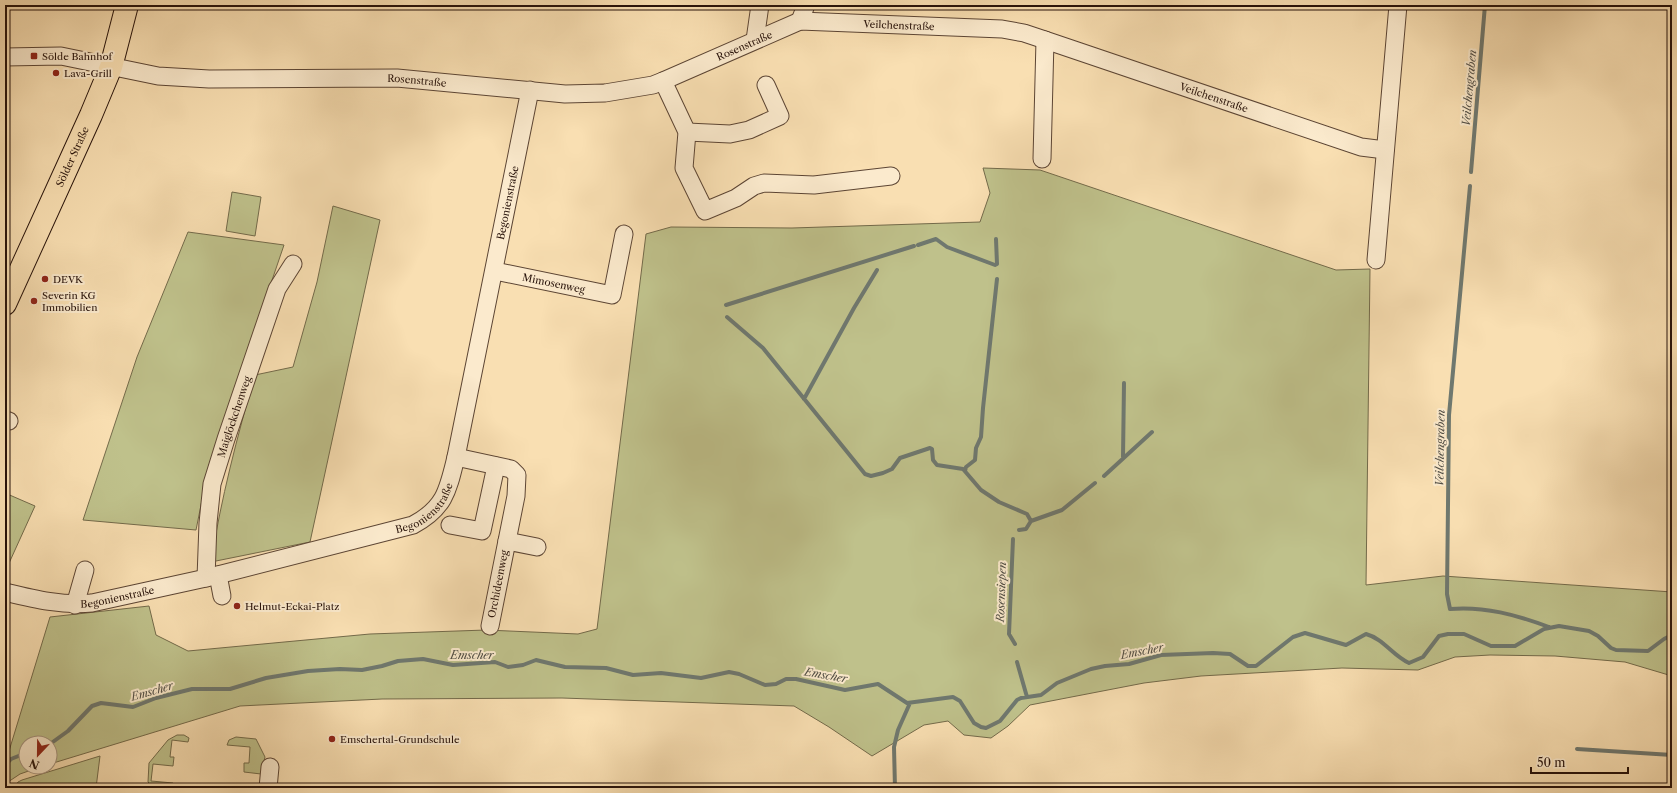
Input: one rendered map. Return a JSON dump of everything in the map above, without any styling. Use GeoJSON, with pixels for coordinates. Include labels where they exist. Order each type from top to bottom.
{"type":"FeatureCollection","features":[{"type":"Feature","properties":{"kind":"main road","name":"Sölder Straße"},"geometry":{"type":"LineString","coordinates":[[5,304],[91,116],[111,67],[127,5]]}},
{"type":"Feature","properties":{"kind":"street"},"geometry":{"type":"LineString","coordinates":[[755,40],[760,5]]}},
{"type":"Feature","properties":{"kind":"street"},"geometry":{"type":"LineString","coordinates":[[800,21],[806,5]]}},
{"type":"Feature","properties":{"kind":"street"},"geometry":{"type":"LineString","coordinates":[[1376,260],[1384,150],[1398,5]]}},
{"type":"Feature","properties":{"kind":"street","name":"Rosenstraße"},"geometry":{"type":"LineString","coordinates":[[5,57],[61,56],[158,76],[209,79],[397,78],[565,94],[605,93],[653,85],[800,21]]}},
{"type":"Feature","properties":{"kind":"street","name":"Veilchenstraße"},"geometry":{"type":"LineString","coordinates":[[800,21],[1002,29],[1024,33],[1361,147],[1384,150]]}},
{"type":"Feature","properties":{"kind":"street"},"geometry":{"type":"LineString","coordinates":[[1042,159],[1045,40]]}},
{"type":"Feature","properties":{"kind":"street"},"geometry":{"type":"LineString","coordinates":[[663,81],[687,132],[684,168],[705,211],[736,198],[754,186],[764,183],[814,185],[891,176]]}},
{"type":"Feature","properties":{"kind":"street"},"geometry":{"type":"LineString","coordinates":[[687,132],[730,134],[749,130],[780,116],[766,85]]}},
{"type":"Feature","properties":{"kind":"street","name":"Begonienstraße"},"geometry":{"type":"LineString","coordinates":[[5,592],[41,600],[75,605],[92,603],[212,577],[413,525],[434,511],[447,494],[456,457],[495,271],[530,90]]}},
{"type":"Feature","properties":{"kind":"street","name":"Mimosenweg"},"geometry":{"type":"LineString","coordinates":[[495,271],[612,295],[624,234]]}},
{"type":"Feature","properties":{"kind":"street","name":"Maiglöckchenweg"},"geometry":{"type":"LineString","coordinates":[[222,596],[212,577],[208,523],[212,484],[227,434],[277,289],[293,264]]}},
{"type":"Feature","properties":{"kind":"street","name":"Orchideenweg"},"geometry":{"type":"LineString","coordinates":[[456,457],[511,469],[517,475],[516,496],[490,626]]}},
{"type":"Feature","properties":{"kind":"street"},"geometry":{"type":"LineString","coordinates":[[450,525],[482,531],[496,466]]}},
{"type":"Feature","properties":{"kind":"street","name":"Orchideenweg"},"geometry":{"type":"LineString","coordinates":[[507,541],[537,547]]}},
{"type":"Feature","properties":{"kind":"street"},"geometry":{"type":"LineString","coordinates":[[75,605],[85,570]]}},
{"type":"Feature","properties":{"kind":"street"},"geometry":{"type":"LineString","coordinates":[[268,788],[270,767]]}},
{"type":"Feature","properties":{"kind":"green space"},"geometry":{"type":"Polygon","coordinates":[[[983,168],[1040,170],[1336,270],[1370,269],[1366,585],[1443,576],[1672,592],[1672,676],[1625,662],[1555,656],[1490,655],[1455,657],[1418,670],[1342,668],[1201,676],[1144,683],[1030,705],[1008,726],[991,738],[964,735],[948,721],[924,725],[872,756],[829,727],[794,706],[562,698],[382,699],[240,706],[58,762],[58,735],[18,735],[18,775],[5,784],[5,754],[9,751],[50,617],[149,606],[156,635],[188,651],[370,634],[486,630],[578,634],[597,629],[646,234],[671,227],[792,228],[980,222],[990,193],[983,168]]]}},
{"type":"Feature","properties":{"kind":"green space"},"geometry":{"type":"Polygon","coordinates":[[[232,192],[261,197],[255,236],[226,231],[232,192]]]}},
{"type":"Feature","properties":{"kind":"green space"},"geometry":{"type":"Polygon","coordinates":[[[333,206],[380,220],[310,542],[211,562],[230,468],[255,375],[293,367],[317,282],[333,206]]]}},
{"type":"Feature","properties":{"kind":"green space"},"geometry":{"type":"Polygon","coordinates":[[[188,232],[284,245],[209,465],[196,530],[83,520],[137,357],[188,232]]]}},
{"type":"Feature","properties":{"kind":"green space"},"geometry":{"type":"Polygon","coordinates":[[[5,493],[35,506],[5,572],[5,493]]]}},
{"type":"Feature","properties":{"kind":"green space"},"geometry":{"type":"Polygon","coordinates":[[[177,735],[184,735],[189,738],[188,742],[172,740],[170,757],[174,757],[173,766],[153,764],[151,781],[173,783],[173,788],[154,788],[148,782],[149,763],[168,740],[177,735]]]}},
{"type":"Feature","properties":{"kind":"green space"},"geometry":{"type":"Polygon","coordinates":[[[236,737],[256,739],[265,757],[261,774],[244,772],[244,763],[249,763],[250,747],[227,745],[229,740],[236,737]]]}},
{"type":"Feature","properties":{"kind":"green space"},"geometry":{"type":"Polygon","coordinates":[[[100,756],[96,788],[14,788],[18,782],[38,775],[58,775],[58,769],[100,756]]]}},
{"type":"Feature","properties":{"kind":"waterway","name":"Veilchengraben"},"geometry":{"type":"LineString","coordinates":[[1471,172],[1485,5]]}},
{"type":"Feature","properties":{"kind":"waterway","name":"Veilchengraben"},"geometry":{"type":"LineString","coordinates":[[1470,186],[1449,415],[1447,594],[1450,609],[1463,608],[1500,612],[1549,627]]}},
{"type":"Feature","properties":{"kind":"waterway"},"geometry":{"type":"LineString","coordinates":[[918,245],[936,239],[947,247],[995,265],[997,264],[996,239]]}},
{"type":"Feature","properties":{"kind":"waterway"},"geometry":{"type":"LineString","coordinates":[[726,305],[914,246]]}},
{"type":"Feature","properties":{"kind":"waterway"},"geometry":{"type":"LineString","coordinates":[[804,399],[854,308],[877,270]]}},
{"type":"Feature","properties":{"kind":"waterway"},"geometry":{"type":"LineString","coordinates":[[965,471],[966,467],[975,460],[976,448],[981,437],[997,279]]}},
{"type":"Feature","properties":{"kind":"waterway"},"geometry":{"type":"LineString","coordinates":[[727,317],[763,348],[865,474],[871,476],[883,473],[892,469],[900,458],[930,448],[932,449],[933,460],[937,465],[963,469],[981,490],[999,502],[1027,514],[1031,521],[1026,529],[1019,530]]}},
{"type":"Feature","properties":{"kind":"waterway"},"geometry":{"type":"LineString","coordinates":[[1123,457],[1124,383]]}},
{"type":"Feature","properties":{"kind":"waterway"},"geometry":{"type":"LineString","coordinates":[[1104,476],[1152,432]]}},
{"type":"Feature","properties":{"kind":"waterway"},"geometry":{"type":"LineString","coordinates":[[1031,521],[1062,510],[1095,483]]}},
{"type":"Feature","properties":{"kind":"waterway","name":"Rosensiepen"},"geometry":{"type":"LineString","coordinates":[[1013,539],[1009,634],[1015,644]]}},
{"type":"Feature","properties":{"kind":"waterway","name":"Emscher"},"geometry":{"type":"LineString","coordinates":[[58,738],[68,731],[92,706],[101,703],[133,707],[156,698],[192,689],[230,689],[266,678],[308,671],[340,669],[362,670],[398,661],[423,659],[453,665],[495,662],[508,667],[523,665],[536,660],[565,667],[606,668],[633,675],[661,673],[701,678],[729,672],[739,674],[765,685],[776,684],[786,679],[796,679],[845,690],[878,684],[907,703],[953,697],[960,701],[974,723],[986,728],[1000,721],[1017,700],[1041,695],[1057,683],[1091,669],[1129,664],[1161,655],[1213,653],[1230,654],[1248,666],[1256,666],[1293,637],[1305,633],[1346,645],[1366,634],[1383,643],[1403,660],[1409,663],[1423,657],[1439,636],[1448,634],[1464,634],[1491,646],[1515,646],[1544,629],[1559,626],[1589,631],[1598,636],[1611,648],[1616,650],[1648,651],[1672,635]]}},
{"type":"Feature","properties":{"kind":"waterway","name":"Rosensiepen"},"geometry":{"type":"LineString","coordinates":[[1017,662],[1027,697]]}},
{"type":"Feature","properties":{"kind":"waterway"},"geometry":{"type":"LineString","coordinates":[[895,788],[894,747],[898,730],[910,703]]}},
{"type":"Feature","properties":{"kind":"waterway"},"geometry":{"type":"LineString","coordinates":[[1577,749],[1672,755]]}},
{"type":"Feature","properties":{"kind":"waterway","name":"Emscher"},"geometry":{"type":"LineString","coordinates":[[5,765],[11,759],[18,756]]}},
{"type":"Feature","properties":{"kind":"place","name":"Sölde Bahnhof"},"geometry":{"type":"Point","coordinates":[34,56]}},
{"type":"Feature","properties":{"kind":"place","name":"Lava-Grill"},"geometry":{"type":"Point","coordinates":[56,73]}},
{"type":"Feature","properties":{"kind":"place","name":"DEVK"},"geometry":{"type":"Point","coordinates":[45,279]}},
{"type":"Feature","properties":{"kind":"place","name":"Severin KG Immobilien"},"geometry":{"type":"Point","coordinates":[34,301]}},
{"type":"Feature","properties":{"kind":"place","name":"Helmut-Eckai-Platz"},"geometry":{"type":"Point","coordinates":[237,606]}},
{"type":"Feature","properties":{"kind":"place","name":"Emschertal-Grundschule"},"geometry":{"type":"Point","coordinates":[332,739]}}]}
